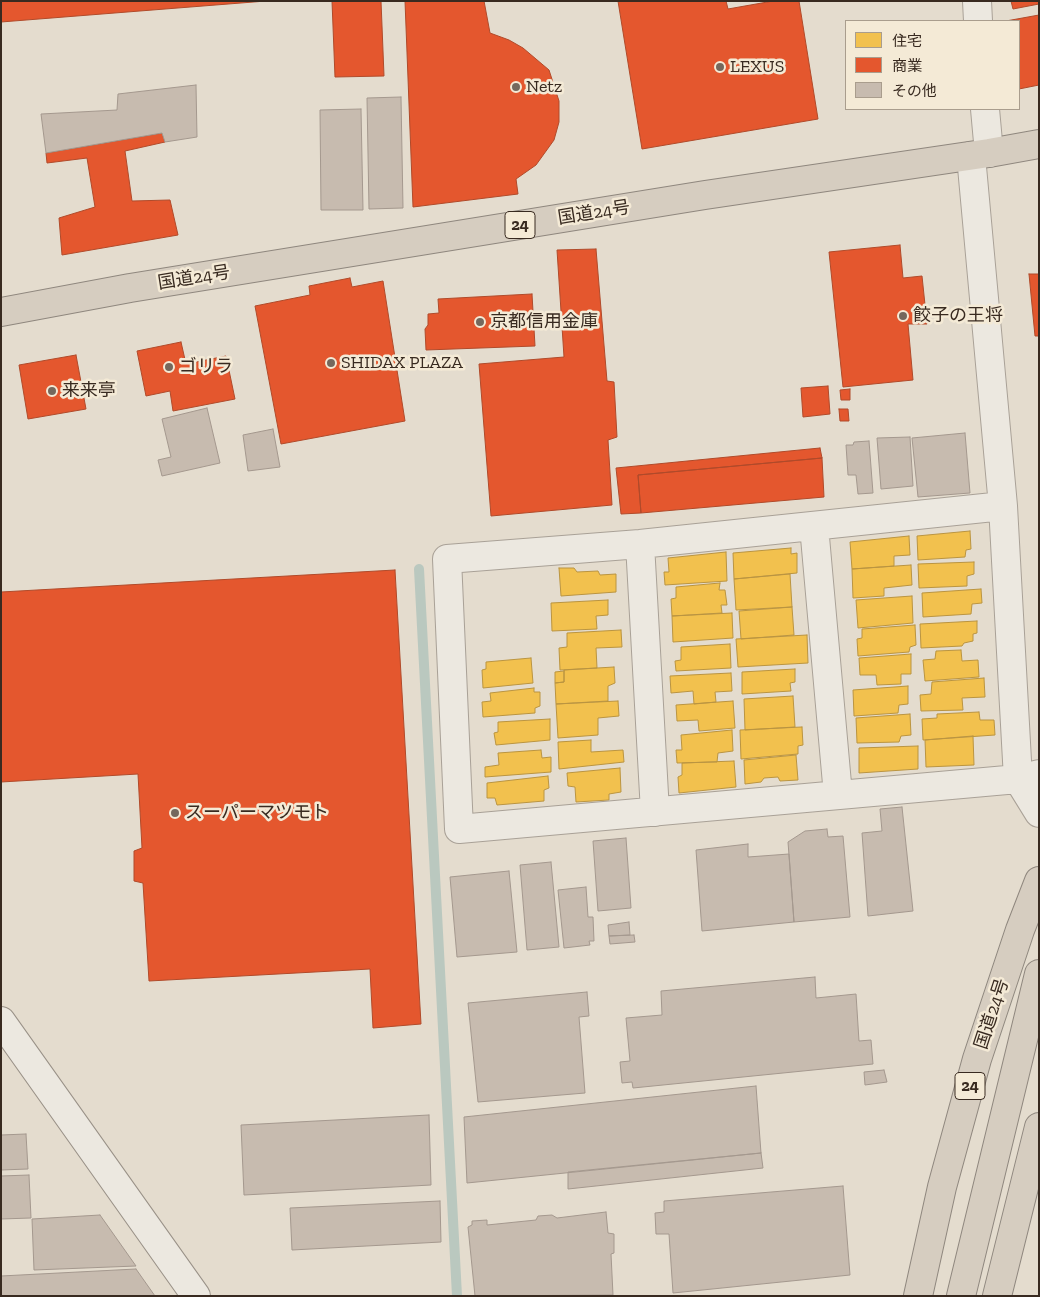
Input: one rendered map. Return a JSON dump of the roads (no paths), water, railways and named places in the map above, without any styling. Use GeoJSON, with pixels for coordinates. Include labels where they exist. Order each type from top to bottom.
{"type":"FeatureCollection","features":[{"type":"Feature","properties":{"kind":"highway","name":"国道24号"},"geometry":{"type":"LineString","coordinates":[[1,312],[130,288],[666,201],[1039,144]]}},
{"type":"Feature","properties":{"kind":"highway","name":"国道24号"},"geometry":{"type":"LineString","coordinates":[[918,1296],[942,1187],[977,1059],[1020,930],[1039,881]]}},
{"type":"Feature","properties":{"kind":"highway"},"geometry":{"type":"LineString","coordinates":[[961,1296],[1039,974]]}},
{"type":"Feature","properties":{"kind":"highway"},"geometry":{"type":"LineString","coordinates":[[997,1296],[1039,1127]]}},
{"type":"Feature","properties":{"kind":"street"},"geometry":{"type":"LineString","coordinates":[[977,1],[978,20]]}},
{"type":"Feature","properties":{"kind":"street"},"geometry":{"type":"LineString","coordinates":[[985,110],[980,154],[1003,506],[1028,776],[1039,813]]}},
{"type":"Feature","properties":{"kind":"street"},"geometry":{"type":"LineString","coordinates":[[1003,506],[640,544],[447,559],[459,829],[1028,776]]}},
{"type":"Feature","properties":{"kind":"street"},"geometry":{"type":"LineString","coordinates":[[814,526],[838,795]]}},
{"type":"Feature","properties":{"kind":"street"},"geometry":{"type":"LineString","coordinates":[[640,544],[655,812]]}},
{"type":"Feature","properties":{"kind":"street"},"geometry":{"type":"LineString","coordinates":[[1,1021],[196,1296]]}},
{"type":"Feature","properties":{"kind":"waterway"},"geometry":{"type":"LineString","coordinates":[[419,569],[457,1296]]}},
{"type":"Feature","properties":{"kind":"place","name":"LEXUS"},"geometry":{"type":"Point","coordinates":[720,67]}},
{"type":"Feature","properties":{"kind":"place","name":"Netz"},"geometry":{"type":"Point","coordinates":[516,87]}},
{"type":"Feature","properties":{"kind":"place","name":"餃子の王将"},"geometry":{"type":"Point","coordinates":[903,316]}},
{"type":"Feature","properties":{"kind":"place","name":"京都信用金庫"},"geometry":{"type":"Point","coordinates":[480,322]}},
{"type":"Feature","properties":{"kind":"place","name":"SHIDAX PLAZA"},"geometry":{"type":"Point","coordinates":[331,363]}},
{"type":"Feature","properties":{"kind":"place","name":"ゴリラ"},"geometry":{"type":"Point","coordinates":[169,367]}},
{"type":"Feature","properties":{"kind":"place","name":"来来亭"},"geometry":{"type":"Point","coordinates":[52,391]}},
{"type":"Feature","properties":{"kind":"place","name":"スーパーマツモト"},"geometry":{"type":"Point","coordinates":[175,813]}}]}
